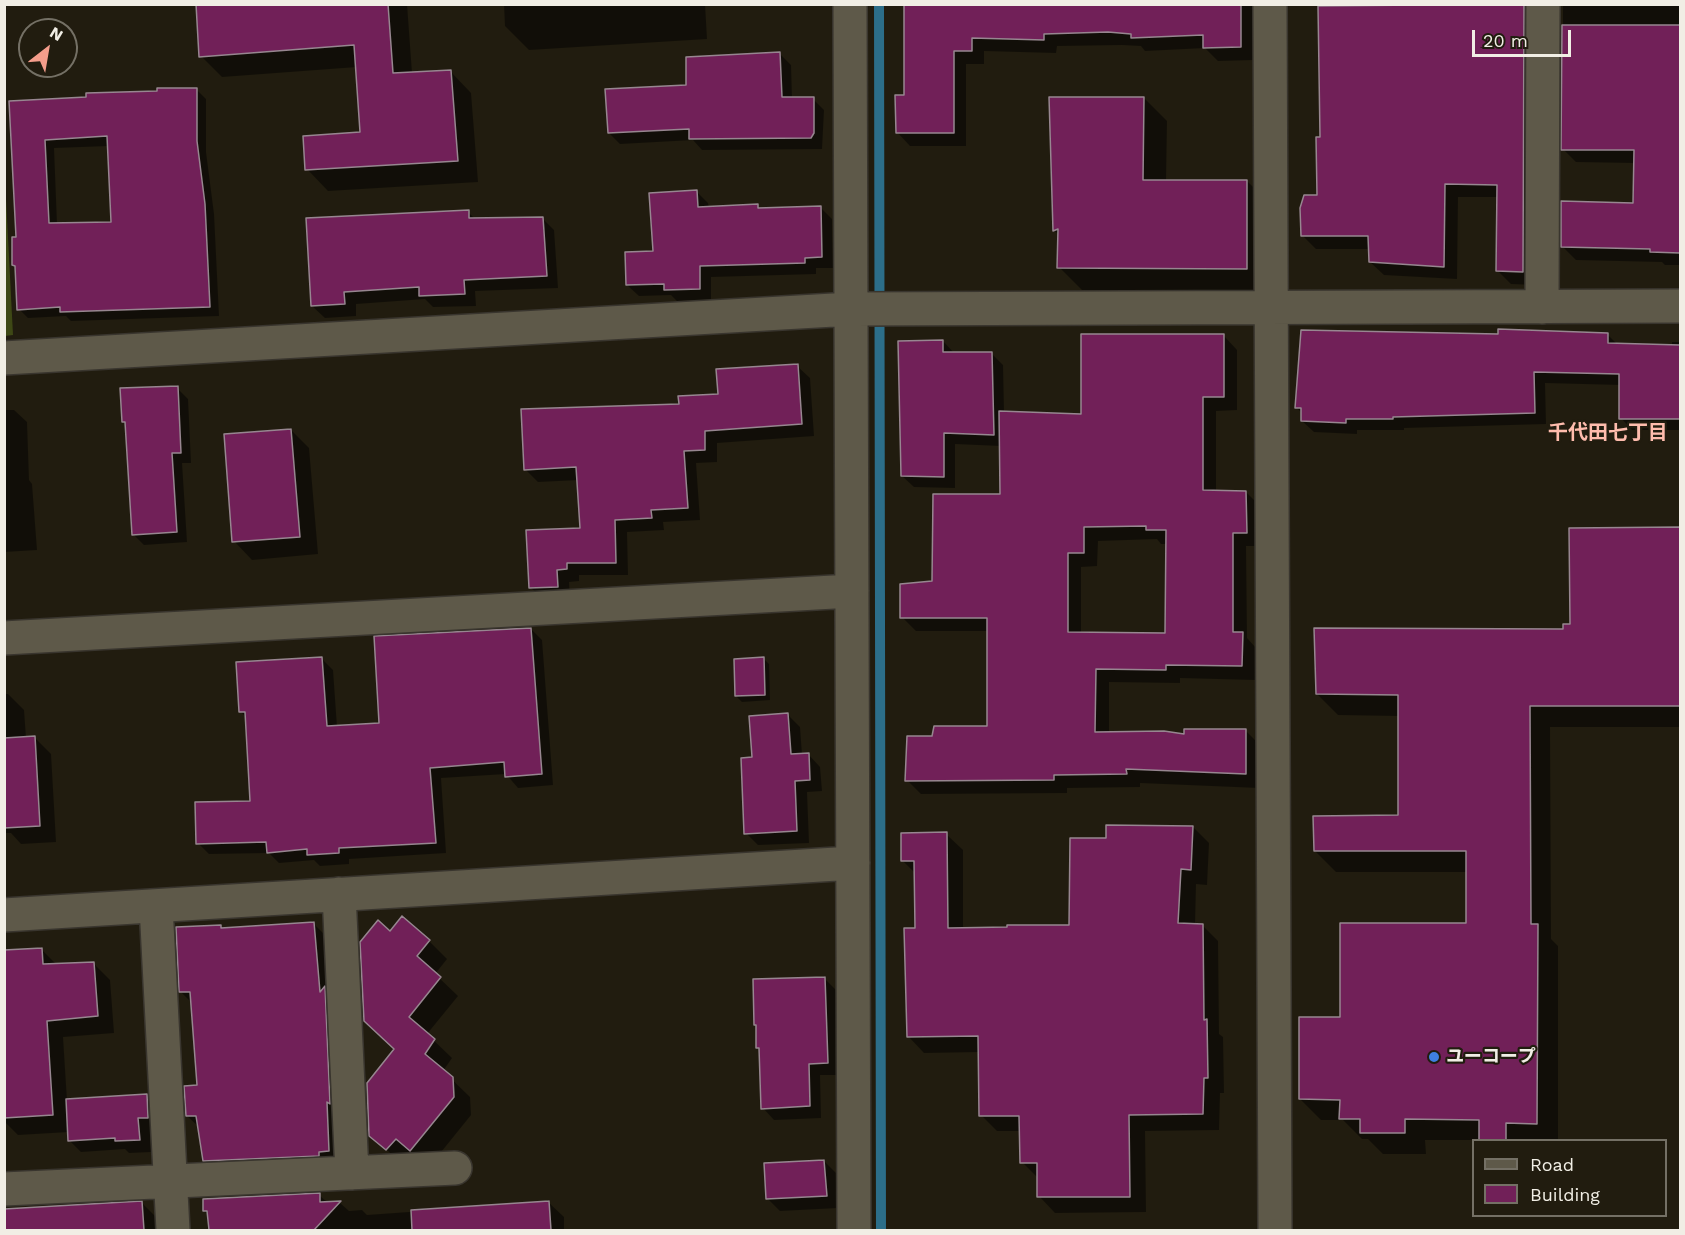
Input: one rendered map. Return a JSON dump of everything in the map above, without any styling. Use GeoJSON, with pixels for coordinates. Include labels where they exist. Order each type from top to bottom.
{"type":"FeatureCollection","features":[{"type":"Feature","properties":{"kind":"street"},"geometry":{"type":"LineString","coordinates":[[850,4],[854,1230]]}},
{"type":"Feature","properties":{"kind":"street"},"geometry":{"type":"LineString","coordinates":[[1270,4],[1275,1230]]}},
{"type":"Feature","properties":{"kind":"street"},"geometry":{"type":"LineString","coordinates":[[1542,307],[1543,4]]}},
{"type":"Feature","properties":{"kind":"street"},"geometry":{"type":"LineString","coordinates":[[4,358],[851,309],[1680,306]]}},
{"type":"Feature","properties":{"kind":"street"},"geometry":{"type":"LineString","coordinates":[[4,638],[852,591]]}},
{"type":"Feature","properties":{"kind":"street"},"geometry":{"type":"LineString","coordinates":[[4,915],[854,863]]}},
{"type":"Feature","properties":{"kind":"street"},"geometry":{"type":"LineString","coordinates":[[339,894],[352,1173]]}},
{"type":"Feature","properties":{"kind":"street"},"geometry":{"type":"LineString","coordinates":[[156,906],[173,1230]]}},
{"type":"Feature","properties":{"kind":"street"},"geometry":{"type":"LineString","coordinates":[[4,1190],[455,1168]]}},
{"type":"Feature","properties":{"kind":"green space"},"geometry":{"type":"Polygon","coordinates":[[[5,179],[13,335],[4,336],[5,179]]]}},
{"type":"Feature","properties":{"kind":"building"},"geometry":{"type":"Polygon","coordinates":[[[196,4],[388,4],[393,73],[451,70],[458,161],[305,170],[303,136],[360,132],[354,45],[199,57],[196,4]]]}},
{"type":"Feature","properties":{"kind":"building"},"geometry":{"type":"Polygon","coordinates":[[[904,4],[1241,4],[1241,47],[1203,48],[1203,35],[1131,38],[1131,34],[1108,32],[1044,34],[1044,40],[972,38],[972,51],[954,51],[954,133],[896,133],[895,95],[904,95],[904,4]]]}},
{"type":"Feature","properties":{"kind":"building"},"geometry":{"type":"Polygon","coordinates":[[[1524,4],[1523,272],[1496,271],[1497,185],[1445,184],[1444,267],[1369,262],[1368,236],[1301,236],[1300,208],[1304,195],[1317,195],[1316,137],[1320,137],[1318,6],[1524,4]]]}},
{"type":"Feature","properties":{"kind":"building"},"geometry":{"type":"Polygon","coordinates":[[[1562,25],[1680,25],[1680,253],[1650,252],[1650,249],[1561,247],[1561,201],[1633,203],[1634,150],[1561,150],[1562,25]]]}},
{"type":"Feature","properties":{"kind":"building"},"geometry":{"type":"Polygon","coordinates":[[[780,52],[782,97],[814,97],[814,133],[811,138],[689,139],[689,129],[608,133],[605,89],[686,85],[686,57],[780,52]]]}},
{"type":"Feature","properties":{"kind":"building"},"geometry":{"type":"Polygon","coordinates":[[[157,88],[197,88],[197,141],[205,204],[210,307],[60,312],[60,307],[17,310],[15,266],[12,265],[12,237],[16,237],[9,101],[86,97],[86,93],[157,91],[157,88]],[[107,136],[45,140],[49,223],[111,222],[107,136]]]}},
{"type":"Feature","properties":{"kind":"building"},"geometry":{"type":"Polygon","coordinates":[[[1049,97],[1144,97],[1143,180],[1247,180],[1247,269],[1057,268],[1058,229],[1053,231],[1049,97]]]}},
{"type":"Feature","properties":{"kind":"building"},"geometry":{"type":"Polygon","coordinates":[[[697,190],[698,207],[758,204],[758,208],[821,206],[822,257],[805,258],[805,263],[700,266],[700,289],[664,290],[664,284],[626,285],[625,252],[653,251],[649,193],[697,190]]]}},
{"type":"Feature","properties":{"kind":"building"},"geometry":{"type":"Polygon","coordinates":[[[469,210],[469,218],[543,217],[547,276],[464,280],[465,294],[419,296],[419,287],[344,292],[345,304],[311,306],[306,218],[469,210]]]}},
{"type":"Feature","properties":{"kind":"building"},"geometry":{"type":"Polygon","coordinates":[[[1498,329],[1608,333],[1608,343],[1680,345],[1680,419],[1619,419],[1619,374],[1534,372],[1535,413],[1346,419],[1346,423],[1301,421],[1301,408],[1295,408],[1301,330],[1498,334],[1498,329]]]}},
{"type":"Feature","properties":{"kind":"building"},"geometry":{"type":"Polygon","coordinates":[[[1081,334],[1224,334],[1224,397],[1203,397],[1203,490],[1246,491],[1247,533],[1233,533],[1233,632],[1243,632],[1242,666],[1166,665],[1166,670],[1096,669],[1095,732],[1164,731],[1184,734],[1184,729],[1246,729],[1246,774],[1126,769],[1127,774],[1054,775],[1054,780],[905,781],[907,736],[932,736],[934,726],[987,726],[987,618],[900,618],[900,584],[932,581],[933,494],[1000,494],[999,411],[1081,414],[1081,334]],[[1146,526],[1084,527],[1084,553],[1068,553],[1068,632],[1165,633],[1166,530],[1146,530],[1146,526]]]}},
{"type":"Feature","properties":{"kind":"building"},"geometry":{"type":"Polygon","coordinates":[[[943,340],[943,352],[992,352],[994,435],[944,433],[944,477],[901,476],[898,341],[943,340]]]}},
{"type":"Feature","properties":{"kind":"building"},"geometry":{"type":"Polygon","coordinates":[[[798,364],[802,424],[705,431],[705,450],[684,451],[688,508],[651,510],[652,518],[615,520],[616,563],[567,563],[567,569],[557,570],[558,587],[529,588],[526,530],[580,528],[576,467],[524,470],[521,409],[679,404],[678,396],[718,394],[716,369],[798,364]]]}},
{"type":"Feature","properties":{"kind":"building"},"geometry":{"type":"Polygon","coordinates":[[[178,386],[181,453],[172,453],[177,532],[132,535],[125,422],[122,422],[120,388],[178,386]]]}},
{"type":"Feature","properties":{"kind":"building"},"geometry":{"type":"Polygon","coordinates":[[[291,429],[300,537],[232,542],[224,434],[291,429]]]}},
{"type":"Feature","properties":{"kind":"building"},"geometry":{"type":"Polygon","coordinates":[[[1680,527],[1680,706],[1530,706],[1531,924],[1538,924],[1537,1124],[1506,1123],[1506,1139],[1479,1139],[1479,1120],[1405,1119],[1405,1133],[1360,1133],[1360,1119],[1339,1119],[1340,1100],[1299,1099],[1299,1017],[1340,1017],[1340,923],[1466,923],[1466,851],[1314,851],[1313,816],[1398,815],[1398,695],[1316,694],[1314,628],[1563,629],[1563,624],[1570,624],[1569,528],[1680,527]]]}},
{"type":"Feature","properties":{"kind":"building"},"geometry":{"type":"Polygon","coordinates":[[[531,628],[542,774],[505,777],[504,762],[430,768],[436,843],[339,848],[339,853],[307,855],[307,849],[267,853],[266,842],[196,844],[195,802],[250,801],[245,712],[239,712],[236,662],[322,657],[327,726],[379,723],[374,636],[531,628]]]}},
{"type":"Feature","properties":{"kind":"building"},"geometry":{"type":"Polygon","coordinates":[[[764,657],[765,695],[735,696],[734,659],[764,657]]]}},
{"type":"Feature","properties":{"kind":"building"},"geometry":{"type":"Polygon","coordinates":[[[788,713],[791,754],[809,753],[810,780],[795,781],[797,831],[744,834],[741,758],[752,757],[749,716],[788,713]]]}},
{"type":"Feature","properties":{"kind":"building"},"geometry":{"type":"Polygon","coordinates":[[[35,736],[40,826],[4,828],[4,738],[35,736]]]}},
{"type":"Feature","properties":{"kind":"building"},"geometry":{"type":"Polygon","coordinates":[[[1106,825],[1193,826],[1191,870],[1181,869],[1178,923],[1203,924],[1204,1020],[1207,1019],[1208,1078],[1204,1078],[1203,1114],[1129,1115],[1130,1197],[1037,1197],[1037,1163],[1020,1163],[1019,1116],[979,1116],[978,1036],[907,1037],[904,928],[915,928],[914,861],[901,861],[901,833],[947,832],[948,928],[1069,925],[1070,838],[1106,838],[1106,825]]]}},
{"type":"Feature","properties":{"kind":"building"},"geometry":{"type":"Polygon","coordinates":[[[402,916],[430,940],[417,956],[441,977],[409,1017],[435,1039],[425,1054],[453,1077],[454,1097],[410,1151],[396,1139],[386,1150],[369,1136],[367,1083],[394,1049],[364,1021],[360,942],[378,920],[390,931],[402,916]]]}},
{"type":"Feature","properties":{"kind":"building"},"geometry":{"type":"Polygon","coordinates":[[[314,922],[320,992],[325,986],[330,1104],[327,1102],[329,1151],[319,1152],[319,1156],[203,1161],[196,1116],[186,1116],[184,1086],[197,1085],[190,992],[179,992],[176,927],[221,925],[221,928],[314,922]]]}},
{"type":"Feature","properties":{"kind":"building"},"geometry":{"type":"Polygon","coordinates":[[[42,948],[43,964],[94,962],[98,1016],[47,1021],[53,1115],[4,1118],[4,950],[42,948]]]}},
{"type":"Feature","properties":{"kind":"building"},"geometry":{"type":"Polygon","coordinates":[[[825,977],[828,1063],[809,1064],[810,1106],[761,1109],[759,1048],[756,1048],[756,1025],[754,1025],[753,979],[825,977]]]}},
{"type":"Feature","properties":{"kind":"building"},"geometry":{"type":"Polygon","coordinates":[[[147,1094],[148,1118],[138,1118],[140,1140],[115,1141],[115,1138],[68,1141],[66,1099],[147,1094]]]}},
{"type":"Feature","properties":{"kind":"building"},"geometry":{"type":"Polygon","coordinates":[[[824,1160],[827,1196],[766,1199],[764,1163],[824,1160]]]}},
{"type":"Feature","properties":{"kind":"building"},"geometry":{"type":"Polygon","coordinates":[[[320,1193],[320,1202],[341,1201],[314,1230],[209,1230],[207,1211],[203,1211],[203,1199],[320,1193]]]}},
{"type":"Feature","properties":{"kind":"building"},"geometry":{"type":"Polygon","coordinates":[[[142,1201],[144,1230],[4,1230],[4,1209],[142,1201]]]}},
{"type":"Feature","properties":{"kind":"building"},"geometry":{"type":"Polygon","coordinates":[[[549,1201],[551,1230],[412,1230],[411,1210],[549,1201]]]}},
{"type":"Feature","properties":{"kind":"waterway"},"geometry":{"type":"LineString","coordinates":[[879,4],[881,1230]]}},
{"type":"Feature","properties":{"kind":"place","name":"ユーコープ"},"geometry":{"type":"Point","coordinates":[1434,1057]}},
{"type":"Feature","properties":{"kind":"district","name":"千代田七丁目"},"geometry":{"type":"Point","coordinates":[1608,433]}}]}
